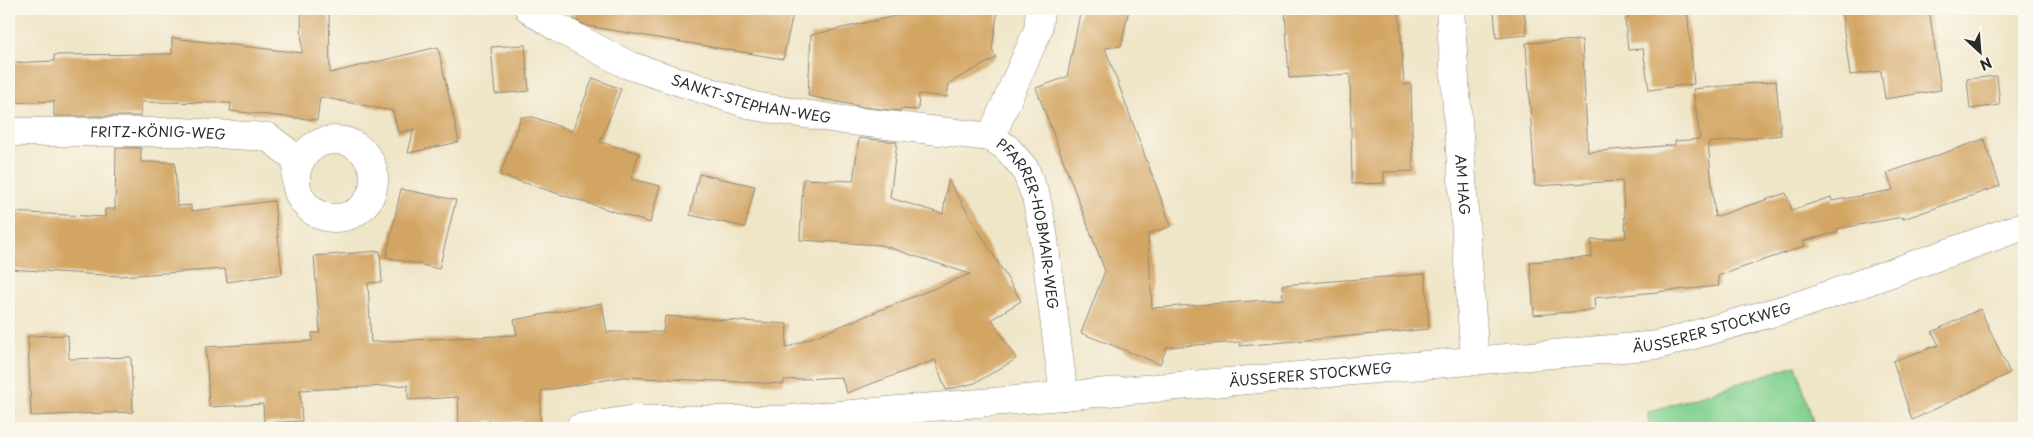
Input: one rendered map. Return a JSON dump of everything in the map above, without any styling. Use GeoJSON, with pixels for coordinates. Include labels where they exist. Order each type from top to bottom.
{"type":"FeatureCollection","features":[{"type":"Feature","properties":{"kind":"street","name":"SANKT-STEPHAN-WEG"},"geometry":{"type":"LineString","coordinates":[[529,9],[558,28],[628,65],[754,106],[842,120],[991,136]]}},
{"type":"Feature","properties":{"kind":"street","name":"PFARRER-HOBMAIR-WEG"},"geometry":{"type":"LineString","coordinates":[[1040,9],[1038,30],[991,136],[1007,148],[1026,169],[1036,197],[1043,232],[1064,396]]}},
{"type":"Feature","properties":{"kind":"street","name":"AM HAG"},"geometry":{"type":"LineString","coordinates":[[1450,9],[1475,361]]}},
{"type":"Feature","properties":{"kind":"street","name":"FRITZ-KÖNIG-WEG"},"geometry":{"type":"LineString","coordinates":[[9,132],[181,132],[268,137],[299,161]]}},
{"type":"Feature","properties":{"kind":"street","name":"ÄUSSERER STOCKWEG"},"geometry":{"type":"LineString","coordinates":[[579,428],[628,420],[781,420],[1658,346],[1803,304],[2024,226]]}},
{"type":"Feature","properties":{"kind":"green space"},"geometry":{"type":"Polygon","coordinates":[[[1796,365],[1815,428],[1649,428],[1648,412],[1796,365]]]}},
{"type":"Feature","properties":{"kind":"building"},"geometry":{"type":"Polygon","coordinates":[[[301,9],[329,9],[330,73],[438,47],[459,142],[408,153],[414,129],[398,133],[393,111],[320,97],[317,120],[230,111],[231,103],[141,102],[141,116],[54,116],[54,101],[9,103],[9,63],[54,61],[54,55],[172,54],[172,38],[302,53],[301,9]]]}},
{"type":"Feature","properties":{"kind":"building"},"geometry":{"type":"Polygon","coordinates":[[[575,9],[794,9],[783,59],[587,26],[574,19],[575,9]]]}},
{"type":"Feature","properties":{"kind":"building"},"geometry":{"type":"Polygon","coordinates":[[[910,9],[998,9],[992,49],[996,58],[949,83],[947,97],[919,94],[918,110],[901,109],[900,111],[863,107],[808,96],[811,35],[909,13],[910,9]]]}},
{"type":"Feature","properties":{"kind":"building"},"geometry":{"type":"Polygon","coordinates":[[[1081,9],[1129,9],[1121,46],[1105,48],[1171,226],[1148,234],[1152,308],[1283,299],[1282,285],[1425,274],[1429,329],[1240,346],[1240,342],[1167,347],[1160,364],[1081,333],[1105,271],[1036,88],[1067,77],[1081,9]]]}},
{"type":"Feature","properties":{"kind":"building"},"geometry":{"type":"Polygon","coordinates":[[[1399,9],[1404,85],[1411,84],[1413,171],[1384,172],[1384,183],[1352,184],[1350,74],[1289,78],[1285,10],[1399,9]]]}},
{"type":"Feature","properties":{"kind":"building"},"geometry":{"type":"Polygon","coordinates":[[[1494,9],[1524,9],[1527,35],[1496,38],[1494,9]]]}},
{"type":"Feature","properties":{"kind":"building"},"geometry":{"type":"Polygon","coordinates":[[[1627,9],[1687,9],[1694,84],[1649,90],[1643,49],[1628,50],[1625,19],[1628,19],[1627,9]]]}},
{"type":"Feature","properties":{"kind":"building"},"geometry":{"type":"Polygon","coordinates":[[[1841,9],[1929,9],[1941,90],[1885,99],[1881,71],[1850,75],[1841,9]]]}},
{"type":"Feature","properties":{"kind":"building"},"geometry":{"type":"Polygon","coordinates":[[[1582,40],[1588,152],[1675,145],[1675,141],[1700,139],[1693,89],[1776,81],[1781,135],[1708,143],[1715,217],[1786,193],[1792,210],[1831,197],[1832,201],[1893,190],[1887,173],[1984,139],[2000,186],[1903,219],[1902,217],[1837,229],[1838,232],[1803,241],[1805,246],[1718,276],[1719,286],[1594,298],[1595,310],[1534,315],[1530,262],[1592,257],[1591,240],[1626,238],[1622,181],[1535,186],[1526,43],[1582,40]]]}},
{"type":"Feature","properties":{"kind":"building"},"geometry":{"type":"Polygon","coordinates":[[[525,45],[529,91],[495,94],[491,47],[525,45]]]}},
{"type":"Feature","properties":{"kind":"building"},"geometry":{"type":"Polygon","coordinates":[[[1997,76],[2000,105],[1970,109],[1967,79],[1997,76]]]}},
{"type":"Feature","properties":{"kind":"building"},"geometry":{"type":"Polygon","coordinates":[[[593,78],[621,89],[600,142],[639,153],[631,179],[660,186],[650,223],[500,175],[521,117],[533,117],[572,131],[593,78]]]}},
{"type":"Feature","properties":{"kind":"building"},"geometry":{"type":"Polygon","coordinates":[[[859,138],[897,142],[890,198],[943,214],[948,180],[1021,301],[992,319],[1016,359],[975,383],[946,390],[935,360],[847,393],[841,377],[784,380],[784,384],[623,377],[541,391],[540,422],[487,421],[487,425],[459,427],[458,397],[408,400],[408,385],[300,390],[302,421],[264,423],[263,404],[209,407],[206,347],[312,341],[312,333],[320,333],[314,256],[380,251],[382,282],[368,283],[371,342],[517,335],[514,320],[602,303],[607,332],[663,332],[665,316],[787,324],[786,348],[970,274],[881,245],[800,240],[803,179],[853,181],[859,138]]]}},
{"type":"Feature","properties":{"kind":"building"},"geometry":{"type":"Polygon","coordinates":[[[116,148],[141,148],[141,162],[175,162],[177,206],[191,205],[191,211],[274,201],[282,274],[227,282],[225,269],[120,276],[9,269],[9,212],[105,217],[105,209],[115,209],[116,148]]]}},
{"type":"Feature","properties":{"kind":"building"},"geometry":{"type":"Polygon","coordinates":[[[699,174],[755,186],[745,227],[690,215],[699,174]]]}},
{"type":"Feature","properties":{"kind":"building"},"geometry":{"type":"Polygon","coordinates":[[[401,189],[456,200],[439,269],[386,257],[401,189]]]}},
{"type":"Feature","properties":{"kind":"building"},"geometry":{"type":"Polygon","coordinates":[[[1980,309],[2010,373],[1912,420],[1893,361],[1939,345],[1932,332],[1980,309]]]}},
{"type":"Feature","properties":{"kind":"building"},"geometry":{"type":"Polygon","coordinates":[[[68,335],[69,359],[131,357],[133,412],[31,416],[28,336],[68,335]]]}}]}
